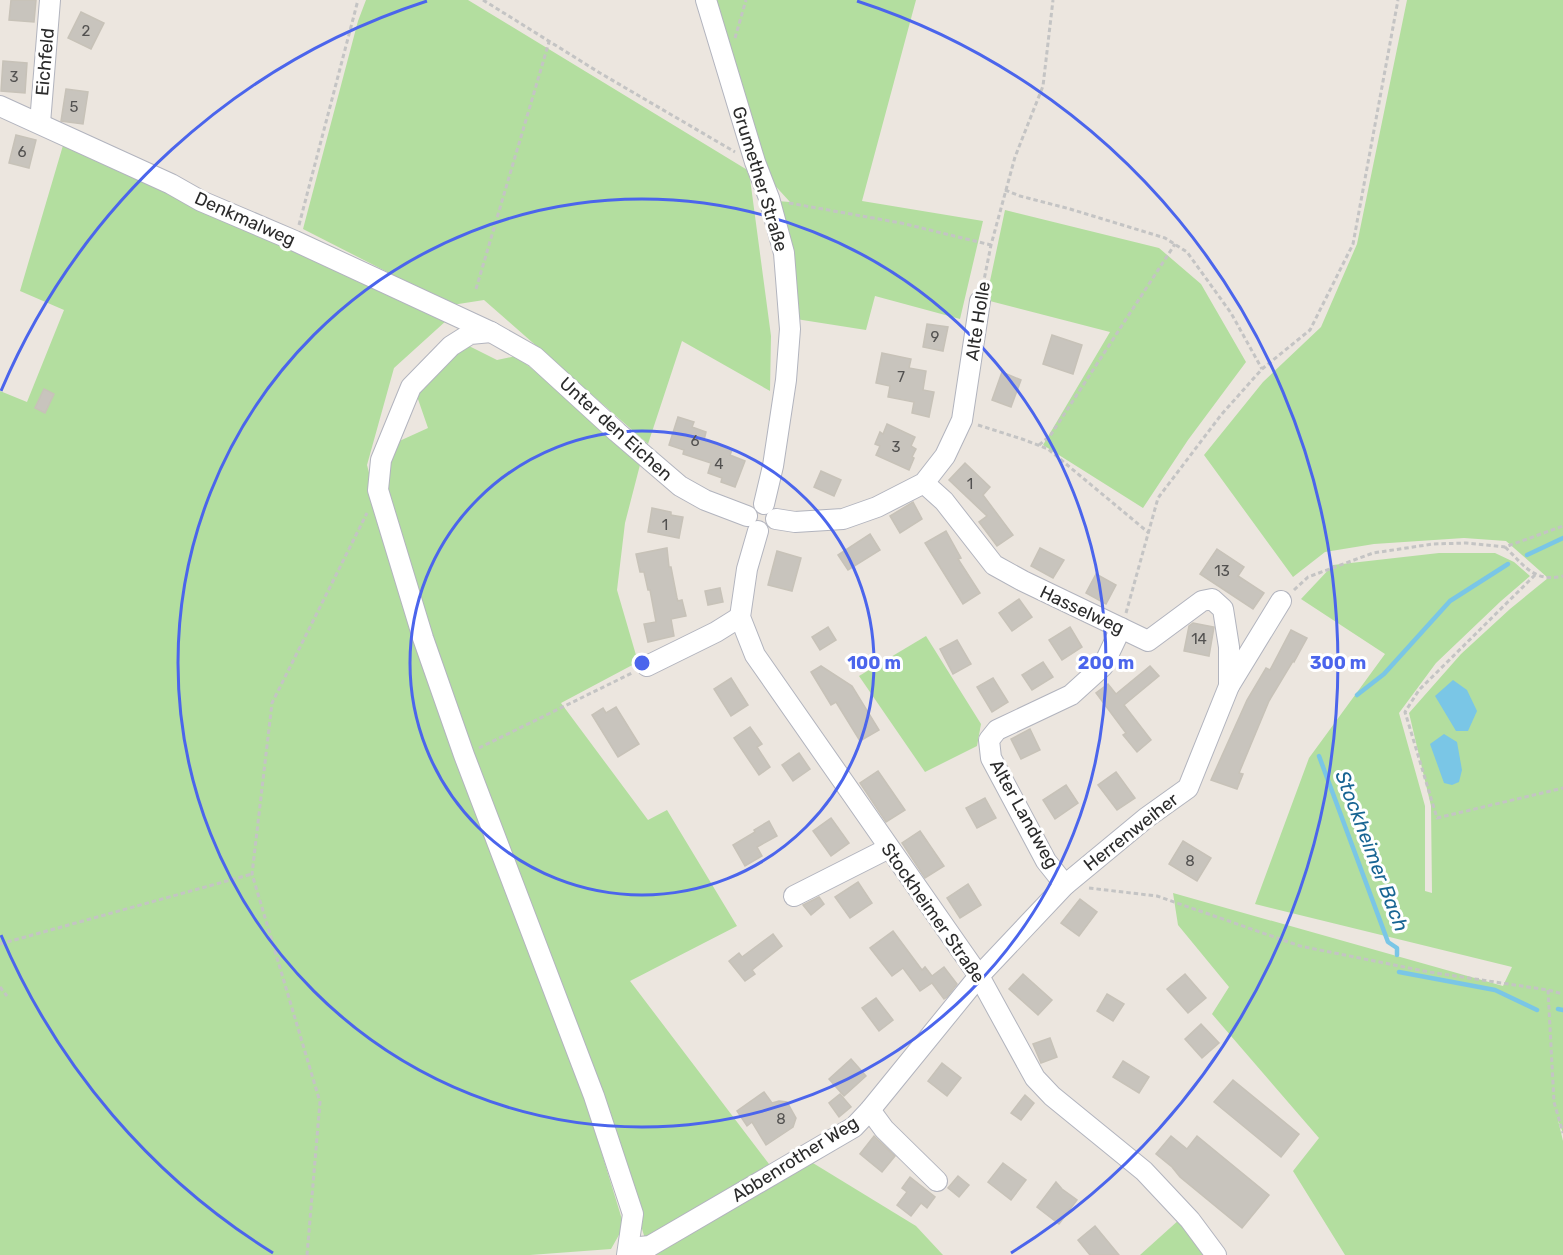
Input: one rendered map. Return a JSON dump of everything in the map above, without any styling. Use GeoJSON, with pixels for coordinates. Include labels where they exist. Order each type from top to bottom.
{"type":"FeatureCollection","features":[{"type":"Feature","properties":{"kind":"street","name":"Eichfeld"},"geometry":{"type":"LineString","coordinates":[[40,123],[50,0]]}},
{"type":"Feature","properties":{"kind":"street","name":"Grumether Straße"},"geometry":{"type":"LineString","coordinates":[[706,0],[755,162],[769,198],[784,253],[790,329],[786,380],[773,466],[770,511]]}},
{"type":"Feature","properties":{"kind":"street","name":"Denkmalweg"},"geometry":{"type":"LineString","coordinates":[[0,106],[171,184],[201,201],[295,241],[491,332]]}},
{"type":"Feature","properties":{"kind":"street","name":"Alte Holle"},"geometry":{"type":"LineString","coordinates":[[770,511],[795,522],[843,519],[877,507],[924,483],[945,456],[962,420],[980,301]]}},
{"type":"Feature","properties":{"kind":"street"},"geometry":{"type":"LineString","coordinates":[[491,332],[470,334],[451,346],[411,387],[381,460],[378,490],[423,638],[464,755],[594,1096],[633,1214],[628,1251]]}},
{"type":"Feature","properties":{"kind":"street","name":"Unter den Eichen"},"geometry":{"type":"LineString","coordinates":[[491,332],[535,357],[680,486],[753,523]]}},
{"type":"Feature","properties":{"kind":"street","name":"Hasselweg"},"geometry":{"type":"LineString","coordinates":[[924,483],[944,501],[994,566],[1148,641],[1202,601],[1212,599],[1223,609],[1229,647],[1229,686]]}},
{"type":"Feature","properties":{"kind":"street"},"geometry":{"type":"LineString","coordinates":[[753,523],[753,507],[770,511]]}},
{"type":"Feature","properties":{"kind":"street","name":"Stockheimer Straße"},"geometry":{"type":"LineString","coordinates":[[753,523],[740,617],[755,655],[979,976],[1035,1078],[1052,1096],[1144,1171],[1190,1220],[1214,1253]]}},
{"type":"Feature","properties":{"kind":"street","name":"Herrenweiher"},"geometry":{"type":"LineString","coordinates":[[979,976],[1065,885],[1146,818],[1188,788],[1229,686],[1281,601]]}},
{"type":"Feature","properties":{"kind":"street"},"geometry":{"type":"LineString","coordinates":[[647,666],[716,632],[740,617]]}},
{"type":"Feature","properties":{"kind":"street","name":"Alter Landweg"},"geometry":{"type":"LineString","coordinates":[[1065,885],[1046,861],[991,758],[989,740],[997,730],[1071,695],[1103,666],[1121,628]]}},
{"type":"Feature","properties":{"kind":"street"},"geometry":{"type":"LineString","coordinates":[[794,896],[889,848]]}},
{"type":"Feature","properties":{"kind":"street","name":"Abbenrother Weg"},"geometry":{"type":"LineString","coordinates":[[628,1251],[650,1246],[854,1127],[979,976]]}},
{"type":"Feature","properties":{"kind":"street"},"geometry":{"type":"LineString","coordinates":[[870,1110],[884,1129],[937,1181]]}},
{"type":"Feature","properties":{"kind":"path"},"geometry":{"type":"LineString","coordinates":[[295,241],[358,0]]}},
{"type":"Feature","properties":{"kind":"path"},"geometry":{"type":"LineString","coordinates":[[483,0],[704,135],[755,162]]}},
{"type":"Feature","properties":{"kind":"path"},"geometry":{"type":"LineString","coordinates":[[724,61],[738,31],[746,0]]}},
{"type":"Feature","properties":{"kind":"path","name":"Alte Holle"},"geometry":{"type":"LineString","coordinates":[[980,301],[1005,190],[1042,86],[1053,0]]}},
{"type":"Feature","properties":{"kind":"path"},"geometry":{"type":"LineString","coordinates":[[1121,628],[1158,498],[1221,416],[1262,369],[1310,330],[1353,244],[1398,0]]}},
{"type":"Feature","properties":{"kind":"path"},"geometry":{"type":"LineString","coordinates":[[476,289],[549,42]]}},
{"type":"Feature","properties":{"kind":"path"},"geometry":{"type":"LineString","coordinates":[[1005,190],[1165,238],[1187,252],[1231,313],[1262,369]]}},
{"type":"Feature","properties":{"kind":"path"},"geometry":{"type":"LineString","coordinates":[[769,198],[901,224],[991,245]]}},
{"type":"Feature","properties":{"kind":"path"},"geometry":{"type":"LineString","coordinates":[[1039,446],[1050,436],[1175,244]]}},
{"type":"Feature","properties":{"kind":"path"},"geometry":{"type":"LineString","coordinates":[[962,420],[1048,449],[1149,533]]}},
{"type":"Feature","properties":{"kind":"path"},"geometry":{"type":"LineString","coordinates":[[307,1255],[320,1102],[252,874],[272,704],[378,490]]}},
{"type":"Feature","properties":{"kind":"path"},"geometry":{"type":"LineString","coordinates":[[1281,601],[1308,577],[1373,553],[1433,544],[1466,543],[1505,547],[1563,526]]}},
{"type":"Feature","properties":{"kind":"path"},"geometry":{"type":"LineString","coordinates":[[1505,547],[1535,575],[1546,579],[1563,576]]}},
{"type":"Feature","properties":{"kind":"path"},"geometry":{"type":"LineString","coordinates":[[1535,575],[1419,690],[1405,712],[1437,818],[1563,788]]}},
{"type":"Feature","properties":{"kind":"path"},"geometry":{"type":"LineString","coordinates":[[464,755],[647,666]]}},
{"type":"Feature","properties":{"kind":"path"},"geometry":{"type":"LineString","coordinates":[[0,944],[252,874]]}},
{"type":"Feature","properties":{"kind":"path"},"geometry":{"type":"LineString","coordinates":[[1065,885],[1157,896],[1300,946],[1429,972],[1563,994]]}},
{"type":"Feature","properties":{"kind":"path"},"geometry":{"type":"LineString","coordinates":[[0,987],[7,996]]}},
{"type":"Feature","properties":{"kind":"path"},"geometry":{"type":"LineString","coordinates":[[1548,990],[1554,1102],[1563,1133]]}},
{"type":"Feature","properties":{"kind":"green space"},"geometry":{"type":"Polygon","coordinates":[[[366,0],[468,0],[749,171],[771,336],[770,391],[682,341],[648,444],[484,300],[452,305],[303,229],[358,21],[366,0]]]}},
{"type":"Feature","properties":{"kind":"green space"},"geometry":{"type":"Polygon","coordinates":[[[716,0],[916,0],[862,201],[983,221],[960,319],[875,296],[866,330],[796,319],[777,201],[790,202],[769,179],[716,0]]]}},
{"type":"Feature","properties":{"kind":"green space"},"geometry":{"type":"Polygon","coordinates":[[[1407,0],[1563,0],[1563,1133],[1558,1120],[1563,1141],[1563,1255],[1345,1255],[1293,1171],[1319,1138],[1212,1014],[1229,987],[1178,925],[1173,893],[1503,986],[1512,967],[1255,904],[1309,758],[1385,654],[1301,599],[1333,565],[1439,553],[1495,553],[1514,562],[1530,576],[1436,663],[1399,713],[1425,806],[1425,891],[1432,893],[1431,806],[1409,713],[1461,654],[1548,578],[1506,541],[1464,538],[1374,544],[1325,552],[1293,577],[1204,455],[1263,382],[1321,327],[1357,244],[1407,0]]]}},
{"type":"Feature","properties":{"kind":"green space"},"geometry":{"type":"Polygon","coordinates":[[[64,142],[447,320],[394,368],[367,465],[399,590],[562,1040],[578,1038],[418,603],[381,460],[395,443],[428,428],[410,376],[453,338],[497,360],[516,356],[641,461],[625,523],[617,590],[638,662],[561,703],[648,820],[667,810],[737,926],[630,981],[772,1168],[646,1242],[599,1088],[584,1095],[624,1226],[611,1249],[530,1255],[0,1255],[0,391],[27,402],[64,310],[20,291],[64,142]]]}},
{"type":"Feature","properties":{"kind":"green space"},"geometry":{"type":"Polygon","coordinates":[[[1005,210],[1159,248],[1201,284],[1246,362],[1188,440],[1143,508],[1043,445],[1110,332],[986,300],[1005,210]]]}},
{"type":"Feature","properties":{"kind":"green space"},"geometry":{"type":"Polygon","coordinates":[[[926,636],[981,724],[977,746],[925,772],[859,676],[926,636]]]}},
{"type":"Feature","properties":{"kind":"green space"},"geometry":{"type":"Polygon","coordinates":[[[808,1160],[916,1226],[943,1255],[646,1255],[808,1160]]]}},
{"type":"Feature","properties":{"kind":"green space"},"geometry":{"type":"Polygon","coordinates":[[[1180,1219],[1207,1255],[1140,1255],[1180,1219]]]}},
{"type":"Feature","properties":{"kind":"water"},"geometry":{"type":"Polygon","coordinates":[[[1453,680],[1467,690],[1477,711],[1468,731],[1456,731],[1435,696],[1453,680]]]}},
{"type":"Feature","properties":{"kind":"water"},"geometry":{"type":"Polygon","coordinates":[[[1444,734],[1457,742],[1462,770],[1459,782],[1452,785],[1444,783],[1430,744],[1444,734]]]}},
{"type":"Feature","properties":{"kind":"building"},"geometry":{"type":"Polygon","coordinates":[[[11,0],[36,0],[34,22],[9,20],[11,0]]]}},
{"type":"Feature","properties":{"kind":"building"},"geometry":{"type":"Polygon","coordinates":[[[81,12],[104,23],[91,49],[68,38],[81,12]]]}},
{"type":"Feature","properties":{"kind":"building"},"geometry":{"type":"Polygon","coordinates":[[[3,61],[27,63],[25,93],[1,91],[3,61]]]}},
{"type":"Feature","properties":{"kind":"building"},"geometry":{"type":"Polygon","coordinates":[[[66,89],[88,92],[83,124],[61,121],[66,89]]]}},
{"type":"Feature","properties":{"kind":"building"},"geometry":{"type":"Polygon","coordinates":[[[16,135],[36,140],[29,168],[9,163],[16,135]]]}},
{"type":"Feature","properties":{"kind":"building"},"geometry":{"type":"Polygon","coordinates":[[[927,324],[948,327],[943,351],[923,347],[927,324]]]}},
{"type":"Feature","properties":{"kind":"building"},"geometry":{"type":"Polygon","coordinates":[[[1052,335],[1082,345],[1073,374],[1043,364],[1052,335]]]}},
{"type":"Feature","properties":{"kind":"building"},"geometry":{"type":"Polygon","coordinates":[[[882,353],[911,359],[909,368],[926,371],[923,390],[934,392],[929,417],[912,413],[914,402],[888,397],[890,386],[876,383],[882,353]]]}},
{"type":"Feature","properties":{"kind":"building"},"geometry":{"type":"Polygon","coordinates":[[[1002,372],[1021,380],[1011,407],[992,400],[1002,372]]]}},
{"type":"Feature","properties":{"kind":"building"},"geometry":{"type":"Polygon","coordinates":[[[44,389],[54,394],[45,413],[35,408],[44,389]]]}},
{"type":"Feature","properties":{"kind":"building"},"geometry":{"type":"Polygon","coordinates":[[[678,417],[694,422],[692,427],[706,432],[704,440],[732,450],[730,455],[745,461],[735,487],[721,482],[722,478],[708,473],[711,463],[683,454],[684,450],[669,445],[678,417]]]}},
{"type":"Feature","properties":{"kind":"building"},"geometry":{"type":"Polygon","coordinates":[[[887,424],[915,437],[911,446],[916,449],[909,470],[876,455],[880,446],[875,444],[880,432],[883,434],[887,424]]]}},
{"type":"Feature","properties":{"kind":"building"},"geometry":{"type":"Polygon","coordinates":[[[965,463],[990,487],[983,495],[1013,535],[997,546],[979,522],[987,516],[949,480],[965,463]]]}},
{"type":"Feature","properties":{"kind":"building"},"geometry":{"type":"Polygon","coordinates":[[[821,471],[841,480],[834,496],[814,487],[821,471]]]}},
{"type":"Feature","properties":{"kind":"building"},"geometry":{"type":"Polygon","coordinates":[[[913,502],[922,519],[900,533],[890,516],[913,502]]]}},
{"type":"Feature","properties":{"kind":"building"},"geometry":{"type":"Polygon","coordinates":[[[652,508],[683,517],[679,538],[648,532],[652,508]]]}},
{"type":"Feature","properties":{"kind":"building"},"geometry":{"type":"Polygon","coordinates":[[[946,531],[961,558],[958,559],[980,593],[963,604],[925,543],[946,531]]]}},
{"type":"Feature","properties":{"kind":"building"},"geometry":{"type":"Polygon","coordinates":[[[870,534],[880,550],[848,570],[838,555],[870,534]]]}},
{"type":"Feature","properties":{"kind":"building"},"geometry":{"type":"Polygon","coordinates":[[[667,548],[677,598],[678,601],[682,600],[686,616],[671,619],[674,636],[648,642],[644,624],[656,622],[650,590],[648,590],[644,572],[640,572],[636,554],[667,548]]]}},
{"type":"Feature","properties":{"kind":"building"},"geometry":{"type":"Polygon","coordinates":[[[1040,548],[1064,560],[1053,578],[1031,566],[1040,548]]]}},
{"type":"Feature","properties":{"kind":"building"},"geometry":{"type":"Polygon","coordinates":[[[1217,549],[1244,567],[1238,576],[1264,593],[1253,609],[1200,574],[1217,549]]]}},
{"type":"Feature","properties":{"kind":"building"},"geometry":{"type":"Polygon","coordinates":[[[777,551],[801,558],[792,591],[768,585],[777,551]]]}},
{"type":"Feature","properties":{"kind":"building"},"geometry":{"type":"Polygon","coordinates":[[[1096,574],[1116,585],[1106,604],[1086,593],[1096,574]]]}},
{"type":"Feature","properties":{"kind":"building"},"geometry":{"type":"Polygon","coordinates":[[[720,588],[723,602],[708,605],[705,591],[720,588]]]}},
{"type":"Feature","properties":{"kind":"building"},"geometry":{"type":"Polygon","coordinates":[[[1019,599],[1032,617],[1012,631],[999,613],[1019,599]]]}},
{"type":"Feature","properties":{"kind":"building"},"geometry":{"type":"Polygon","coordinates":[[[1193,623],[1214,627],[1209,656],[1184,651],[1189,626],[1193,623]]]}},
{"type":"Feature","properties":{"kind":"building"},"geometry":{"type":"Polygon","coordinates":[[[828,627],[836,640],[820,650],[812,637],[828,627]]]}},
{"type":"Feature","properties":{"kind":"building"},"geometry":{"type":"Polygon","coordinates":[[[1070,627],[1082,647],[1062,660],[1049,640],[1070,627]]]}},
{"type":"Feature","properties":{"kind":"building"},"geometry":{"type":"Polygon","coordinates":[[[1291,630],[1307,638],[1269,701],[1239,773],[1243,774],[1237,789],[1211,780],[1247,700],[1266,668],[1270,670],[1291,630]]]}},
{"type":"Feature","properties":{"kind":"building"},"geometry":{"type":"Polygon","coordinates":[[[957,640],[971,664],[953,674],[940,649],[957,640]]]}},
{"type":"Feature","properties":{"kind":"building"},"geometry":{"type":"Polygon","coordinates":[[[1043,662],[1053,677],[1032,690],[1022,675],[1043,662]]]}},
{"type":"Feature","properties":{"kind":"building"},"geometry":{"type":"Polygon","coordinates":[[[821,666],[852,686],[879,730],[860,741],[836,702],[831,705],[811,672],[821,666]]]}},
{"type":"Feature","properties":{"kind":"building"},"geometry":{"type":"Polygon","coordinates":[[[1150,666],[1159,676],[1124,705],[1151,740],[1137,752],[1123,735],[1126,733],[1096,693],[1108,684],[1116,694],[1150,666]]]}},
{"type":"Feature","properties":{"kind":"building"},"geometry":{"type":"Polygon","coordinates":[[[731,678],[748,705],[731,716],[714,689],[731,678]]]}},
{"type":"Feature","properties":{"kind":"building"},"geometry":{"type":"Polygon","coordinates":[[[993,678],[1008,702],[992,712],[977,687],[993,678]]]}},
{"type":"Feature","properties":{"kind":"building"},"geometry":{"type":"Polygon","coordinates":[[[616,707],[639,744],[618,757],[592,715],[603,708],[606,713],[616,707]]]}},
{"type":"Feature","properties":{"kind":"building"},"geometry":{"type":"Polygon","coordinates":[[[750,727],[762,744],[757,747],[770,767],[759,775],[734,738],[750,727]]]}},
{"type":"Feature","properties":{"kind":"building"},"geometry":{"type":"Polygon","coordinates":[[[1030,729],[1040,750],[1021,759],[1011,739],[1030,729]]]}},
{"type":"Feature","properties":{"kind":"building"},"geometry":{"type":"Polygon","coordinates":[[[799,753],[810,769],[793,781],[782,765],[799,753]]]}},
{"type":"Feature","properties":{"kind":"building"},"geometry":{"type":"Polygon","coordinates":[[[878,771],[905,810],[886,822],[860,783],[878,771]]]}},
{"type":"Feature","properties":{"kind":"building"},"geometry":{"type":"Polygon","coordinates":[[[1116,772],[1135,798],[1117,810],[1098,785],[1116,772]]]}},
{"type":"Feature","properties":{"kind":"building"},"geometry":{"type":"Polygon","coordinates":[[[1066,785],[1078,803],[1055,819],[1043,800],[1066,785]]]}},
{"type":"Feature","properties":{"kind":"building"},"geometry":{"type":"Polygon","coordinates":[[[985,798],[996,818],[977,828],[966,808],[985,798]]]}},
{"type":"Feature","properties":{"kind":"building"},"geometry":{"type":"Polygon","coordinates":[[[831,818],[849,843],[831,856],[813,831],[831,818]]]}},
{"type":"Feature","properties":{"kind":"building"},"geometry":{"type":"Polygon","coordinates":[[[769,821],[777,836],[757,847],[762,856],[745,866],[733,845],[769,821]]]}},
{"type":"Feature","properties":{"kind":"building"},"geometry":{"type":"Polygon","coordinates":[[[920,831],[944,866],[925,878],[902,843],[920,831]]]}},
{"type":"Feature","properties":{"kind":"building"},"geometry":{"type":"Polygon","coordinates":[[[1183,841],[1211,858],[1197,881],[1169,864],[1183,841]]]}},
{"type":"Feature","properties":{"kind":"building"},"geometry":{"type":"Polygon","coordinates":[[[858,882],[872,903],[850,918],[835,897],[858,882]]]}},
{"type":"Feature","properties":{"kind":"building"},"geometry":{"type":"Polygon","coordinates":[[[968,884],[981,905],[960,918],[947,898],[968,884]]]}},
{"type":"Feature","properties":{"kind":"building"},"geometry":{"type":"Polygon","coordinates":[[[819,897],[824,904],[811,915],[803,905],[819,897]]]}},
{"type":"Feature","properties":{"kind":"building"},"geometry":{"type":"Polygon","coordinates":[[[1080,899],[1097,912],[1079,936],[1061,923],[1080,899]]]}},
{"type":"Feature","properties":{"kind":"building"},"geometry":{"type":"Polygon","coordinates":[[[893,931],[922,970],[925,967],[932,976],[944,967],[957,984],[947,997],[944,999],[932,983],[920,991],[903,968],[892,976],[870,948],[893,931]]]}},
{"type":"Feature","properties":{"kind":"building"},"geometry":{"type":"Polygon","coordinates":[[[773,934],[782,946],[752,970],[755,974],[745,981],[729,961],[739,953],[742,957],[773,934]]]}},
{"type":"Feature","properties":{"kind":"building"},"geometry":{"type":"Polygon","coordinates":[[[1023,974],[1052,1000],[1038,1015],[1009,989],[1023,974]]]}},
{"type":"Feature","properties":{"kind":"building"},"geometry":{"type":"Polygon","coordinates":[[[1185,974],[1206,998],[1188,1013],[1167,989],[1185,974]]]}},
{"type":"Feature","properties":{"kind":"building"},"geometry":{"type":"Polygon","coordinates":[[[1107,994],[1124,1004],[1113,1021],[1097,1011],[1107,994]]]}},
{"type":"Feature","properties":{"kind":"building"},"geometry":{"type":"Polygon","coordinates":[[[876,998],[893,1020],[879,1031],[862,1008],[876,998]]]}},
{"type":"Feature","properties":{"kind":"building"},"geometry":{"type":"Polygon","coordinates":[[[1201,1024],[1219,1043],[1202,1058],[1185,1039],[1201,1024]]]}},
{"type":"Feature","properties":{"kind":"building"},"geometry":{"type":"Polygon","coordinates":[[[1050,1038],[1057,1057],[1041,1063],[1033,1044],[1050,1038]]]}},
{"type":"Feature","properties":{"kind":"building"},"geometry":{"type":"Polygon","coordinates":[[[851,1059],[866,1076],[844,1096],[829,1079],[851,1059]]]}},
{"type":"Feature","properties":{"kind":"building"},"geometry":{"type":"Polygon","coordinates":[[[1123,1061],[1149,1077],[1139,1093],[1113,1077],[1123,1061]]]}},
{"type":"Feature","properties":{"kind":"building"},"geometry":{"type":"Polygon","coordinates":[[[942,1063],[961,1078],[947,1096],[928,1081],[942,1063]]]}},
{"type":"Feature","properties":{"kind":"building"},"geometry":{"type":"Polygon","coordinates":[[[1233,1080],[1299,1134],[1281,1157],[1214,1102],[1233,1080]]]}},
{"type":"Feature","properties":{"kind":"building"},"geometry":{"type":"Polygon","coordinates":[[[764,1092],[772,1103],[787,1102],[796,1118],[793,1127],[766,1145],[752,1122],[747,1126],[737,1111],[764,1092]]]}},
{"type":"Feature","properties":{"kind":"building"},"geometry":{"type":"Polygon","coordinates":[[[840,1094],[851,1107],[839,1117],[829,1103],[840,1094]]]}},
{"type":"Feature","properties":{"kind":"building"},"geometry":{"type":"Polygon","coordinates":[[[1025,1095],[1034,1103],[1021,1120],[1011,1113],[1025,1095]]]}},
{"type":"Feature","properties":{"kind":"building"},"geometry":{"type":"Polygon","coordinates":[[[874,1136],[895,1156],[882,1172],[860,1154],[874,1136]]]}},
{"type":"Feature","properties":{"kind":"building"},"geometry":{"type":"Polygon","coordinates":[[[1171,1136],[1187,1149],[1197,1136],[1269,1195],[1242,1228],[1156,1154],[1171,1136]]]}},
{"type":"Feature","properties":{"kind":"building"},"geometry":{"type":"Polygon","coordinates":[[[1003,1163],[1026,1180],[1011,1200],[988,1182],[1003,1163]]]}},
{"type":"Feature","properties":{"kind":"building"},"geometry":{"type":"Polygon","coordinates":[[[958,1176],[969,1185],[959,1197],[948,1188],[958,1176]]]}},
{"type":"Feature","properties":{"kind":"building"},"geometry":{"type":"Polygon","coordinates":[[[910,1177],[935,1197],[927,1208],[921,1203],[911,1216],[897,1205],[907,1192],[902,1188],[910,1177]]]}},
{"type":"Feature","properties":{"kind":"building"},"geometry":{"type":"Polygon","coordinates":[[[1056,1182],[1077,1200],[1059,1224],[1037,1207],[1056,1182]]]}},
{"type":"Feature","properties":{"kind":"building"},"geometry":{"type":"Polygon","coordinates":[[[1095,1226],[1119,1255],[1090,1255],[1078,1240],[1095,1226]]]}},
{"type":"Feature","properties":{"kind":"waterway","name":"Stockheimer Bach"},"geometry":{"type":"LineString","coordinates":[[1527,555],[1563,538]]}},
{"type":"Feature","properties":{"kind":"waterway","name":"Stockheimer Bach"},"geometry":{"type":"LineString","coordinates":[[1357,695],[1384,674],[1450,601],[1508,564]]}},
{"type":"Feature","properties":{"kind":"waterway","name":"Stockheimer Bach"},"geometry":{"type":"LineString","coordinates":[[1319,756],[1388,942],[1397,948],[1397,955]]}},
{"type":"Feature","properties":{"kind":"waterway","name":"Stockheimer Bach"},"geometry":{"type":"LineString","coordinates":[[1399,972],[1495,990],[1537,1010]]}},
{"type":"Feature","properties":{"kind":"waterway","name":"Stockheimer Bach"},"geometry":{"type":"LineString","coordinates":[[1558,1009],[1563,1010]]}}]}
